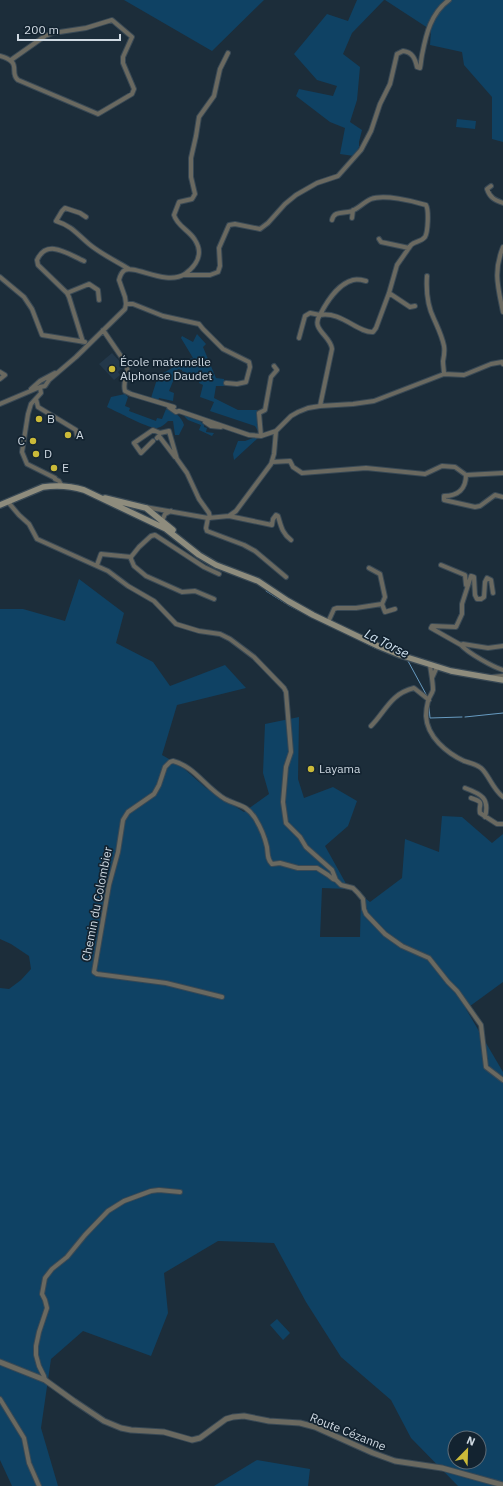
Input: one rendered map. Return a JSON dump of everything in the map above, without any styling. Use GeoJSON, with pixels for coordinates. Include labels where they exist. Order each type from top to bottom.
{"type":"FeatureCollection","features":[{"type":"Feature","properties":{"kind":"main road"},"geometry":{"type":"LineString","coordinates":[[0,505],[43,487],[62,486],[79,489],[166,529],[210,561],[258,581],[296,606],[400,655],[451,671],[503,680]]}},
{"type":"Feature","properties":{"kind":"main road"},"geometry":{"type":"LineString","coordinates":[[97,496],[143,507],[158,517],[193,548]]}},
{"type":"Feature","properties":{"kind":"main road"},"geometry":{"type":"LineString","coordinates":[[121,508],[120,505],[123,502]]}},
{"type":"Feature","properties":{"kind":"main road"},"geometry":{"type":"LineString","coordinates":[[149,521],[158,517]]}},
{"type":"Feature","properties":{"kind":"main road"},"geometry":{"type":"LineString","coordinates":[[296,606],[329,620],[344,629]]}},
{"type":"Feature","properties":{"kind":"street"},"geometry":{"type":"LineString","coordinates":[[86,217],[80,213],[65,208],[56,221],[67,225],[80,234],[89,244],[130,270],[165,278],[184,275],[206,276],[216,274],[219,269],[219,248],[229,226],[235,224],[260,229],[296,195],[317,183],[338,176],[361,150],[390,84],[397,54],[403,51],[410,53],[414,58],[417,67],[420,68],[432,20],[437,11],[449,0]]}},
{"type":"Feature","properties":{"kind":"street"},"geometry":{"type":"LineString","coordinates":[[0,56],[11,60],[14,64],[14,76],[18,80],[98,114],[132,94],[134,89],[123,63],[132,37],[112,20],[86,28],[53,33],[45,36],[11,60]]}},
{"type":"Feature","properties":{"kind":"street"},"geometry":{"type":"LineString","coordinates":[[184,275],[196,264],[199,258],[198,249],[196,240],[178,223],[174,215],[179,202],[192,199],[195,194],[191,177],[191,158],[199,117],[214,96],[220,69],[228,53]]}},
{"type":"Feature","properties":{"kind":"street"},"geometry":{"type":"LineString","coordinates":[[491,186],[487,189],[489,195],[494,200],[503,203]]}},
{"type":"Feature","properties":{"kind":"street"},"geometry":{"type":"LineString","coordinates":[[299,338],[305,316],[310,313],[336,316],[367,332],[373,332],[376,328],[389,293],[397,265],[413,243],[422,240],[426,236],[428,210],[426,206],[408,201],[376,198],[365,202],[353,210],[337,213],[332,220]]}},
{"type":"Feature","properties":{"kind":"street"},"geometry":{"type":"LineString","coordinates":[[352,218],[353,210]]}},
{"type":"Feature","properties":{"kind":"street"},"geometry":{"type":"LineString","coordinates":[[379,239],[381,242],[409,248]]}},
{"type":"Feature","properties":{"kind":"street"},"geometry":{"type":"LineString","coordinates":[[503,247],[497,268],[497,284],[503,312]]}},
{"type":"Feature","properties":{"kind":"street"},"geometry":{"type":"LineString","coordinates":[[83,342],[69,297],[37,263],[38,257],[45,250],[51,248],[84,261]]}},
{"type":"Feature","properties":{"kind":"street"},"geometry":{"type":"LineString","coordinates":[[497,268],[503,268]]}},
{"type":"Feature","properties":{"kind":"street"},"geometry":{"type":"LineString","coordinates":[[0,404],[45,386],[49,380],[122,312],[126,304],[119,280],[121,274],[125,270],[130,270]]}},
{"type":"Feature","properties":{"kind":"street"},"geometry":{"type":"LineString","coordinates":[[427,276],[426,294],[428,303],[444,346],[444,374]]}},
{"type":"Feature","properties":{"kind":"street"},"geometry":{"type":"LineString","coordinates":[[0,278],[24,297],[32,309],[42,335],[89,343]]}},
{"type":"Feature","properties":{"kind":"street"},"geometry":{"type":"LineString","coordinates":[[320,406],[332,349],[331,345],[323,336],[317,325],[317,321],[334,294],[348,282],[357,280],[366,281]]}},
{"type":"Feature","properties":{"kind":"street"},"geometry":{"type":"LineString","coordinates":[[66,293],[89,284],[98,290],[99,300]]}},
{"type":"Feature","properties":{"kind":"street"},"geometry":{"type":"LineString","coordinates":[[389,293],[410,307],[415,306]]}},
{"type":"Feature","properties":{"kind":"street"},"geometry":{"type":"LineString","coordinates":[[126,304],[133,304],[162,316],[199,324],[202,329],[223,349],[248,362],[250,367],[246,382],[237,384],[226,383]]}},
{"type":"Feature","properties":{"kind":"street"},"geometry":{"type":"LineString","coordinates":[[103,330],[128,365],[128,370],[123,385],[125,391],[198,417],[211,426],[227,427],[248,435],[261,436],[276,433],[298,412],[320,406],[374,401],[444,374],[464,375],[491,364],[503,363]]}},
{"type":"Feature","properties":{"kind":"street"},"geometry":{"type":"LineString","coordinates":[[76,342],[84,349]]}},
{"type":"Feature","properties":{"kind":"street"},"geometry":{"type":"LineString","coordinates":[[261,436],[259,413],[265,410],[272,377],[277,370],[274,366]]}},
{"type":"Feature","properties":{"kind":"street"},"geometry":{"type":"LineString","coordinates":[[28,392],[40,381],[59,371]]}},
{"type":"Feature","properties":{"kind":"street"},"geometry":{"type":"LineString","coordinates":[[0,372],[5,375],[0,379]]}},
{"type":"Feature","properties":{"kind":"street"},"geometry":{"type":"LineString","coordinates":[[40,387],[41,393],[31,404],[28,414],[22,452],[28,464],[55,478],[62,486]]}},
{"type":"Feature","properties":{"kind":"street"},"geometry":{"type":"LineString","coordinates":[[36,399],[38,407],[76,430],[77,436]]}},
{"type":"Feature","properties":{"kind":"street"},"geometry":{"type":"LineString","coordinates":[[154,442],[141,453],[134,443],[153,430],[160,433],[169,431],[177,459]]}},
{"type":"Feature","properties":{"kind":"street"},"geometry":{"type":"LineString","coordinates":[[229,516],[236,511],[272,462],[276,433]]}},
{"type":"Feature","properties":{"kind":"street"},"geometry":{"type":"LineString","coordinates":[[157,438],[159,436],[187,472],[199,499],[209,513],[206,528],[207,531],[256,551],[286,577]]}},
{"type":"Feature","properties":{"kind":"street"},"geometry":{"type":"LineString","coordinates":[[272,462],[290,461],[293,466],[302,473],[366,468],[425,474],[442,466],[455,467],[466,475],[503,473]]}},
{"type":"Feature","properties":{"kind":"street"},"geometry":{"type":"LineString","coordinates":[[466,475],[466,482],[463,489],[459,493],[444,496],[444,500],[475,508],[495,495],[503,497]]}},
{"type":"Feature","properties":{"kind":"street"},"geometry":{"type":"LineString","coordinates":[[8,502],[18,515],[29,524],[37,539],[108,570],[128,586],[154,601],[176,624],[199,631],[220,634],[230,639],[254,657],[284,688],[286,692],[291,752],[286,767],[283,802],[286,823],[300,836],[306,847],[332,870],[336,880],[341,885],[350,887],[358,893],[363,899],[366,914],[385,934],[402,946],[429,958],[457,991],[481,1025],[486,1067],[503,1080]]}},
{"type":"Feature","properties":{"kind":"street"},"geometry":{"type":"LineString","coordinates":[[143,507],[209,518],[229,516],[272,525],[273,518],[276,515],[278,516],[279,525],[285,536],[291,540]]}},
{"type":"Feature","properties":{"kind":"street"},"geometry":{"type":"LineString","coordinates":[[158,517],[170,511]]}},
{"type":"Feature","properties":{"kind":"street"},"geometry":{"type":"LineString","coordinates":[[131,557],[139,547],[151,536],[155,535],[204,567],[219,574]]}},
{"type":"Feature","properties":{"kind":"street"},"geometry":{"type":"LineString","coordinates":[[187,556],[193,548]]}},
{"type":"Feature","properties":{"kind":"street"},"geometry":{"type":"LineString","coordinates":[[97,565],[101,554],[131,557]]}},
{"type":"Feature","properties":{"kind":"street"},"geometry":{"type":"LineString","coordinates":[[131,557],[134,566],[146,576],[182,592],[195,591],[214,598]]}},
{"type":"Feature","properties":{"kind":"street"},"geometry":{"type":"LineString","coordinates":[[442,565],[465,575],[467,587]]}},
{"type":"Feature","properties":{"kind":"street"},"geometry":{"type":"LineString","coordinates":[[369,568],[380,574],[385,597],[382,604],[385,612],[395,609]]}},
{"type":"Feature","properties":{"kind":"street"},"geometry":{"type":"LineString","coordinates":[[494,593],[492,582],[489,578],[486,579],[485,595],[481,599],[477,599],[475,596],[473,577],[470,578],[462,604],[462,614],[456,627],[432,626],[431,628],[461,645],[479,658],[503,670]]}},
{"type":"Feature","properties":{"kind":"street"},"geometry":{"type":"LineString","coordinates":[[329,620],[334,609],[337,608],[356,608],[382,604]]}},
{"type":"Feature","properties":{"kind":"street"},"geometry":{"type":"LineString","coordinates":[[461,645],[463,644],[488,648],[503,646]]}},
{"type":"Feature","properties":{"kind":"street"},"geometry":{"type":"LineString","coordinates":[[433,666],[433,689],[428,700],[426,716],[428,726],[432,734],[441,746],[448,752],[463,761],[480,767],[486,773],[493,787],[503,797]]}},
{"type":"Feature","properties":{"kind":"street"},"geometry":{"type":"LineString","coordinates":[[490,678],[503,676]]}},
{"type":"Feature","properties":{"kind":"street"},"geometry":{"type":"LineString","coordinates":[[371,726],[390,700],[407,690],[414,688],[428,700]]}},
{"type":"Feature","properties":{"kind":"street","name":"Chemin du Colombier"},"geometry":{"type":"LineString","coordinates":[[222,997],[166,982],[104,975],[94,972],[109,885],[118,852],[123,820],[128,812],[153,796],[168,763],[173,761],[183,765],[223,798],[244,806],[251,812],[258,823],[267,846],[268,858],[272,864],[283,863],[298,868],[317,868],[336,880]]}},
{"type":"Feature","properties":{"kind":"street"},"geometry":{"type":"LineString","coordinates":[[465,788],[482,796],[486,802],[487,809],[485,817]]}},
{"type":"Feature","properties":{"kind":"street"},"geometry":{"type":"LineString","coordinates":[[472,798],[480,801],[480,813],[497,824],[503,824]]}},
{"type":"Feature","properties":{"kind":"street"},"geometry":{"type":"LineString","coordinates":[[46,1380],[39,1366],[36,1355],[39,1332],[47,1308],[46,1300],[42,1294],[45,1278],[52,1269],[67,1257],[85,1235],[108,1211],[124,1201],[151,1191],[159,1190],[180,1192]]}},
{"type":"Feature","properties":{"kind":"street","name":"Route Cézanne"},"geometry":{"type":"LineString","coordinates":[[0,1362],[46,1380],[74,1401],[111,1424],[126,1429],[164,1432],[192,1440],[200,1438],[226,1419],[233,1417],[244,1416],[264,1420],[300,1423],[395,1462],[442,1468],[503,1485]]}},
{"type":"Feature","properties":{"kind":"street"},"geometry":{"type":"LineString","coordinates":[[0,1399],[24,1438],[29,1463],[39,1486]]}},
{"type":"Feature","properties":{"kind":"shaded area"},"geometry":{"type":"Polygon","coordinates":[[[124,0],[264,0],[212,51],[124,0]]]}},
{"type":"Feature","properties":{"kind":"shaded area"},"geometry":{"type":"Polygon","coordinates":[[[357,0],[384,0],[352,33],[343,54],[360,67],[357,100],[350,122],[362,130],[359,147],[354,156],[340,154],[345,128],[330,122],[296,96],[299,89],[333,96],[337,86],[317,80],[294,54],[327,14],[348,21],[357,0]]]}},
{"type":"Feature","properties":{"kind":"shaded area"},"geometry":{"type":"Polygon","coordinates":[[[385,0],[503,0],[503,142],[492,139],[492,97],[464,65],[462,52],[430,45],[431,30],[385,0]]]}},
{"type":"Feature","properties":{"kind":"shaded area"},"geometry":{"type":"Polygon","coordinates":[[[457,119],[476,121],[475,129],[456,127],[457,119]]]}},
{"type":"Feature","properties":{"kind":"shaded area"},"geometry":{"type":"Polygon","coordinates":[[[197,334],[206,344],[203,347],[216,378],[224,379],[224,386],[216,386],[214,398],[238,410],[257,410],[259,433],[255,426],[210,411],[214,402],[200,397],[203,385],[199,383],[200,378],[182,370],[178,369],[169,391],[174,393],[173,401],[159,398],[158,401],[151,398],[158,376],[186,360],[193,358],[181,338],[182,336],[193,342],[197,334]]]}},
{"type":"Feature","properties":{"kind":"shaded area","name":"École maternelle Alphonse Daudet"},"geometry":{"type":"Polygon","coordinates":[[[112,353],[124,366],[118,372],[120,375],[114,380],[99,364],[112,353]]]}},
{"type":"Feature","properties":{"kind":"shaded area"},"geometry":{"type":"Polygon","coordinates":[[[125,394],[128,397],[125,406],[130,408],[129,411],[156,421],[157,418],[162,419],[166,409],[177,415],[184,425],[179,435],[175,435],[173,421],[168,421],[159,428],[153,428],[107,407],[111,397],[125,394]]]}},
{"type":"Feature","properties":{"kind":"shaded area"},"geometry":{"type":"Polygon","coordinates":[[[183,415],[200,421],[204,427],[207,428],[206,432],[214,433],[212,436],[199,430],[201,425],[188,420],[183,415]]]}},
{"type":"Feature","properties":{"kind":"shaded area"},"geometry":{"type":"Polygon","coordinates":[[[258,438],[234,460],[233,454],[238,441],[245,441],[258,438]]]}},
{"type":"Feature","properties":{"kind":"shaded area"},"geometry":{"type":"Polygon","coordinates":[[[79,579],[124,613],[116,643],[153,662],[170,686],[225,665],[246,688],[177,705],[162,755],[181,766],[206,788],[244,812],[269,794],[263,773],[265,724],[299,717],[298,779],[304,798],[333,787],[357,801],[348,826],[325,846],[349,889],[322,888],[320,937],[360,937],[361,895],[370,902],[402,878],[405,839],[439,852],[442,816],[462,817],[492,843],[503,834],[503,982],[466,1009],[503,1072],[503,1486],[458,1486],[411,1438],[391,1400],[341,1357],[306,1302],[274,1243],[218,1241],[164,1273],[168,1313],[151,1356],[83,1331],[51,1359],[41,1428],[58,1486],[12,1486],[0,1460],[0,988],[9,989],[21,980],[31,969],[29,956],[11,944],[0,939],[0,609],[23,609],[65,621],[79,579]]]}},
{"type":"Feature","properties":{"kind":"shaded area"},"geometry":{"type":"Polygon","coordinates":[[[277,1319],[290,1333],[283,1340],[270,1325],[277,1319]]]}},
{"type":"Feature","properties":{"kind":"shaded area"},"geometry":{"type":"Polygon","coordinates":[[[257,1460],[310,1469],[308,1486],[214,1486],[257,1460]]]}},
{"type":"Feature","properties":{"kind":"waterway","name":"La Torse"},"geometry":{"type":"LineString","coordinates":[[266,591],[285,603]]}},
{"type":"Feature","properties":{"kind":"waterway","name":"La Torse"},"geometry":{"type":"LineString","coordinates":[[288,605],[298,610]]}},
{"type":"Feature","properties":{"kind":"waterway","name":"La Torse"},"geometry":{"type":"LineString","coordinates":[[355,638],[375,648]]}},
{"type":"Feature","properties":{"kind":"waterway","name":"La Torse"},"geometry":{"type":"LineString","coordinates":[[386,652],[396,656]]}},
{"type":"Feature","properties":{"kind":"waterway","name":"La Torse"},"geometry":{"type":"LineString","coordinates":[[408,661],[427,696]]}},
{"type":"Feature","properties":{"kind":"waterway"},"geometry":{"type":"LineString","coordinates":[[430,700],[430,718],[462,717]]}},
{"type":"Feature","properties":{"kind":"waterway"},"geometry":{"type":"LineString","coordinates":[[465,717],[503,713]]}},
{"type":"Feature","properties":{"kind":"place","name":"École maternelle Alphonse Daudet"},"geometry":{"type":"Point","coordinates":[112,369]}},
{"type":"Feature","properties":{"kind":"place","name":"B"},"geometry":{"type":"Point","coordinates":[39,419]}},
{"type":"Feature","properties":{"kind":"place","name":"A"},"geometry":{"type":"Point","coordinates":[68,435]}},
{"type":"Feature","properties":{"kind":"place","name":"C"},"geometry":{"type":"Point","coordinates":[33,441]}},
{"type":"Feature","properties":{"kind":"place","name":"D"},"geometry":{"type":"Point","coordinates":[36,454]}},
{"type":"Feature","properties":{"kind":"place","name":"E"},"geometry":{"type":"Point","coordinates":[54,468]}},
{"type":"Feature","properties":{"kind":"place","name":"Layama"},"geometry":{"type":"Point","coordinates":[311,769]}}]}
